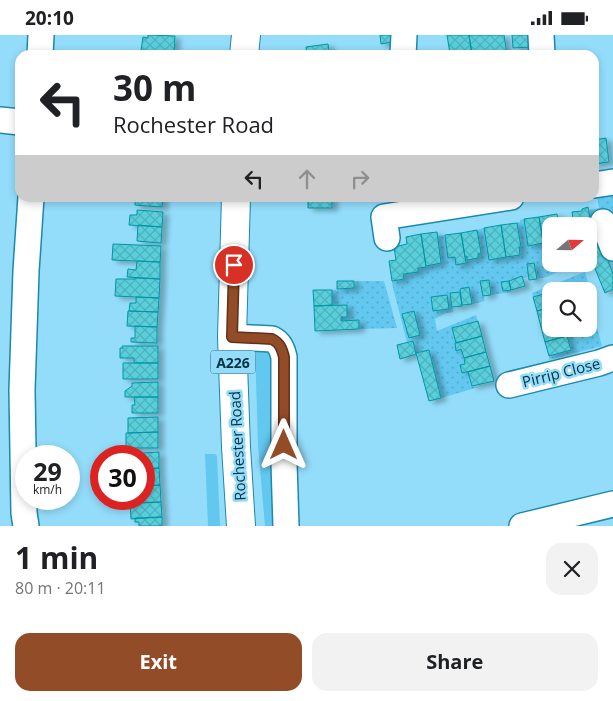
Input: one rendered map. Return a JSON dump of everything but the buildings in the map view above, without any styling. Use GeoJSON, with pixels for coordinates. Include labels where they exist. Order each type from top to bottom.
{"type":"FeatureCollection","features":[{"type":"Feature","properties":{"kind":"main road"},"geometry":{"type":"LineString","coordinates":[[244,50],[246,35]]}},
{"type":"Feature","properties":{"kind":"main road","name":"Rochester Road"},"geometry":{"type":"LineString","coordinates":[[236,202],[232,337],[241,526]]}},
{"type":"Feature","properties":{"kind":"street"},"geometry":{"type":"LineString","coordinates":[[40,50],[41,35]]}},
{"type":"Feature","properties":{"kind":"street"},"geometry":{"type":"LineString","coordinates":[[403,50],[404,35]]}},
{"type":"Feature","properties":{"kind":"street"},"geometry":{"type":"LineString","coordinates":[[540,35],[542,50]]}},
{"type":"Feature","properties":{"kind":"street"},"geometry":{"type":"LineString","coordinates":[[0,120],[15,122]]}},
{"type":"Feature","properties":{"kind":"street"},"geometry":{"type":"LineString","coordinates":[[599,184],[613,182]]}},
{"type":"Feature","properties":{"kind":"street"},"geometry":{"type":"LineString","coordinates":[[26,526],[24,513],[22,390],[31,202]]}},
{"type":"Feature","properties":{"kind":"street"},"geometry":{"type":"LineString","coordinates":[[387,238],[384,217],[479,202]]}},
{"type":"Feature","properties":{"kind":"street"},"geometry":{"type":"LineString","coordinates":[[604,222],[613,248]]}},
{"type":"Feature","properties":{"kind":"street"},"geometry":{"type":"LineString","coordinates":[[232,337],[272,339],[277,342],[284,357],[286,526]]}},
{"type":"Feature","properties":{"kind":"street","name":"Pirrip Close"},"geometry":{"type":"LineString","coordinates":[[509,385],[613,358]]}},
{"type":"Feature","properties":{"kind":"street"},"geometry":{"type":"LineString","coordinates":[[522,526],[613,504]]}},
{"type":"Feature","properties":{"kind":"shaded area"},"geometry":{"type":"Polygon","coordinates":[[[613,194],[613,215],[598,221],[598,217],[590,217],[589,210],[599,208],[599,196],[613,194]]]}},
{"type":"Feature","properties":{"kind":"shaded area"},"geometry":{"type":"Polygon","coordinates":[[[524,219],[528,246],[542,243],[542,273],[555,273],[547,277],[529,280],[529,277],[523,278],[522,276],[509,281],[511,292],[484,296],[485,301],[473,304],[469,287],[460,289],[460,292],[450,293],[453,312],[446,313],[435,319],[437,331],[476,315],[478,321],[452,328],[456,350],[461,349],[465,364],[460,365],[462,373],[468,372],[472,386],[479,387],[441,398],[429,350],[416,353],[413,341],[407,342],[392,281],[404,279],[403,274],[418,272],[418,268],[441,263],[437,236],[445,235],[448,258],[455,257],[456,265],[466,263],[465,257],[467,256],[468,260],[481,253],[477,230],[484,228],[489,259],[520,255],[519,247],[521,247],[517,223],[524,219]]]}},
{"type":"Feature","properties":{"kind":"shaded area"},"geometry":{"type":"Polygon","coordinates":[[[585,273],[588,282],[560,282],[585,273]]]}},
{"type":"Feature","properties":{"kind":"shaded area"},"geometry":{"type":"Polygon","coordinates":[[[354,281],[384,281],[397,328],[359,329],[358,320],[341,321],[341,317],[347,317],[347,305],[332,305],[332,290],[353,288],[354,281]]]}},
{"type":"Feature","properties":{"kind":"shaded area"},"geometry":{"type":"Polygon","coordinates":[[[542,289],[542,294],[533,297],[532,293],[542,289]]]}},
{"type":"Feature","properties":{"kind":"shaded area"},"geometry":{"type":"Polygon","coordinates":[[[597,328],[602,346],[549,360],[549,356],[571,350],[567,337],[597,337],[597,328]]]}},
{"type":"Feature","properties":{"kind":"shaded area"},"geometry":{"type":"Polygon","coordinates":[[[255,347],[276,353],[280,526],[265,526],[258,446],[255,347]]]}},
{"type":"Feature","properties":{"kind":"shaded area"},"geometry":{"type":"Polygon","coordinates":[[[205,454],[215,454],[217,456],[220,526],[208,526],[205,454]]]}},
{"type":"Feature","properties":{"kind":"route"},"geometry":{"type":"LineString","coordinates":[[234,265],[232,337],[272,339],[281,346],[284,357],[284,445]]}}]}
